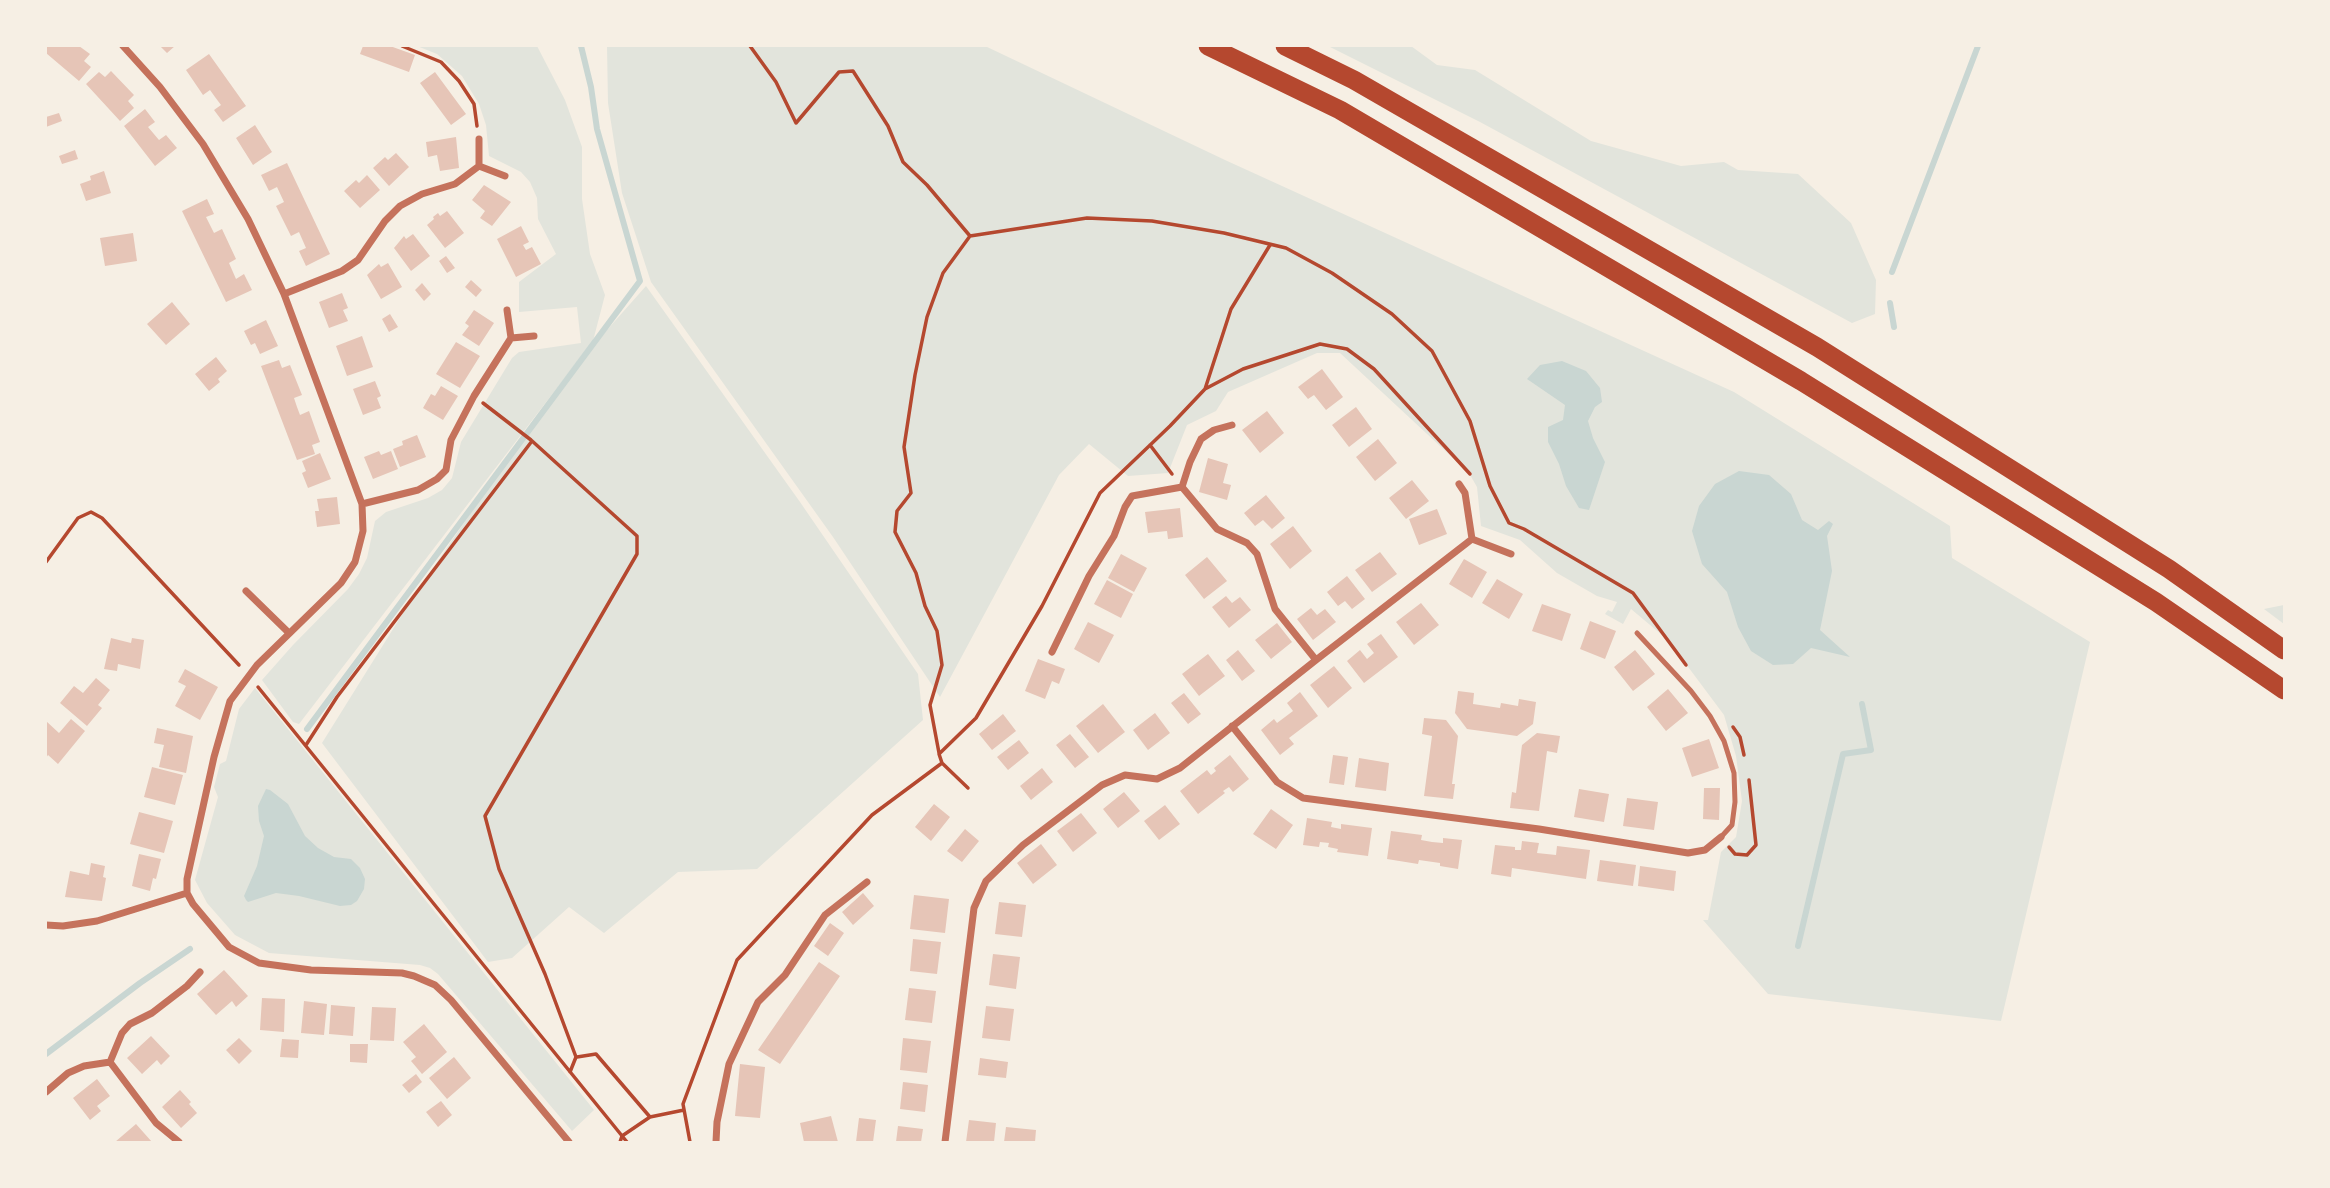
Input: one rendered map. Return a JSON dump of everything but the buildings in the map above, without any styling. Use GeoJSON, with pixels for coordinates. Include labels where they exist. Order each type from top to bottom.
{"type":"FeatureCollection","features":[{"type":"Feature","properties":{"kind":"highway"},"geometry":{"type":"LineString","coordinates":[[1208,46],[1340,110],[1801,381],[2156,602],[2284,690]]}},
{"type":"Feature","properties":{"kind":"highway"},"geometry":{"type":"LineString","coordinates":[[1285,46],[1353,80],[1817,347],[2169,569],[2284,650]]}},
{"type":"Feature","properties":{"kind":"street"},"geometry":{"type":"LineString","coordinates":[[123,46],[160,87],[207,151],[248,219],[284,294],[362,505],[363,531],[355,562],[341,583],[289,633],[230,701],[221,729],[187,879],[187,893],[229,947],[259,963],[311,970],[402,973],[435,985],[451,1000],[569,1143]]}},
{"type":"Feature","properties":{"kind":"street"},"geometry":{"type":"LineString","coordinates":[[479,139],[479,166]]}},
{"type":"Feature","properties":{"kind":"street"},"geometry":{"type":"LineString","coordinates":[[284,294],[342,271],[358,260],[400,206],[422,194],[455,184],[479,166]]}},
{"type":"Feature","properties":{"kind":"street"},"geometry":{"type":"LineString","coordinates":[[479,166],[505,176]]}},
{"type":"Feature","properties":{"kind":"street"},"geometry":{"type":"LineString","coordinates":[[362,505],[418,490],[438,479],[446,470],[451,440],[474,396],[511,338],[507,310]]}},
{"type":"Feature","properties":{"kind":"street"},"geometry":{"type":"LineString","coordinates":[[511,338],[534,336]]}},
{"type":"Feature","properties":{"kind":"street"},"geometry":{"type":"LineString","coordinates":[[1182,487],[1201,439],[1214,430],[1232,425]]}},
{"type":"Feature","properties":{"kind":"street"},"geometry":{"type":"LineString","coordinates":[[1459,484],[1465,494],[1472,539]]}},
{"type":"Feature","properties":{"kind":"street"},"geometry":{"type":"LineString","coordinates":[[1052,652],[1089,576],[1114,536],[1132,496],[1182,487]]}},
{"type":"Feature","properties":{"kind":"street"},"geometry":{"type":"LineString","coordinates":[[1182,487],[1217,529],[1247,543],[1257,554],[1275,609],[1315,660]]}},
{"type":"Feature","properties":{"kind":"street"},"geometry":{"type":"LineString","coordinates":[[1472,539],[1511,554]]}},
{"type":"Feature","properties":{"kind":"street"},"geometry":{"type":"LineString","coordinates":[[945,1143],[974,908],[986,881],[1023,845],[1102,785],[1125,775],[1157,779],[1180,768],[1472,539]]}},
{"type":"Feature","properties":{"kind":"street"},"geometry":{"type":"LineString","coordinates":[[246,591],[289,633]]}},
{"type":"Feature","properties":{"kind":"street"},"geometry":{"type":"LineString","coordinates":[[1232,726],[1277,782],[1303,797],[1539,828],[1688,853],[1705,850],[1721,838]]}},
{"type":"Feature","properties":{"kind":"street"},"geometry":{"type":"LineString","coordinates":[[716,1143],[717,1122],[729,1064],[758,1002],[785,975],[825,915],[867,882]]}},
{"type":"Feature","properties":{"kind":"street"},"geometry":{"type":"LineString","coordinates":[[46,925],[63,926],[97,921],[187,893]]}},
{"type":"Feature","properties":{"kind":"street"},"geometry":{"type":"LineString","coordinates":[[110,1062],[122,1033],[130,1024],[152,1013],[187,986],[200,972]]}},
{"type":"Feature","properties":{"kind":"street"},"geometry":{"type":"LineString","coordinates":[[46,1092],[68,1073],[84,1066],[110,1062]]}},
{"type":"Feature","properties":{"kind":"street"},"geometry":{"type":"LineString","coordinates":[[110,1062],[156,1123],[180,1143]]}},
{"type":"Feature","properties":{"kind":"lane"},"geometry":{"type":"LineString","coordinates":[[1637,633],[1691,691],[1724,741],[1734,774],[1735,802],[1732,825],[1721,838]]}},
{"type":"Feature","properties":{"kind":"path"},"geometry":{"type":"LineString","coordinates":[[402,46],[441,62],[459,81],[474,104],[479,139]]}},
{"type":"Feature","properties":{"kind":"path"},"geometry":{"type":"LineString","coordinates":[[750,46],[776,82],[796,123],[839,72],[853,71],[888,125],[903,162],[927,185],[970,236]]}},
{"type":"Feature","properties":{"kind":"path"},"geometry":{"type":"LineString","coordinates":[[968,788],[942,763],[939,754],[930,705],[942,665],[937,631],[925,606],[916,573],[895,532],[897,511],[911,493],[904,447],[927,317],[943,273],[970,236],[1087,218],[1152,220],[1286,248],[1332,273],[1392,314],[1432,351],[1470,421],[1490,486],[1509,523],[1524,528],[1633,593],[1693,673]]}},
{"type":"Feature","properties":{"kind":"path"},"geometry":{"type":"LineString","coordinates":[[1205,389],[1231,309],[1270,245]]}},
{"type":"Feature","properties":{"kind":"path"},"geometry":{"type":"LineString","coordinates":[[939,754],[976,718],[1042,606],[1100,493],[1205,389],[1243,369],[1320,344],[1347,349],[1374,369],[1473,480]]}},
{"type":"Feature","properties":{"kind":"path"},"geometry":{"type":"LineString","coordinates":[[474,396],[531,441],[637,536],[637,554],[485,816],[503,879],[545,974],[576,1057],[570,1072]]}},
{"type":"Feature","properties":{"kind":"path"},"geometry":{"type":"LineString","coordinates":[[305,745],[337,697],[531,441]]}},
{"type":"Feature","properties":{"kind":"path"},"geometry":{"type":"LineString","coordinates":[[1150,445],[1182,487]]}},
{"type":"Feature","properties":{"kind":"path"},"geometry":{"type":"LineString","coordinates":[[46,562],[78,518],[90,512],[102,518],[249,676],[627,1143]]}},
{"type":"Feature","properties":{"kind":"path"},"geometry":{"type":"LineString","coordinates":[[1732,726],[1740,737],[1746,763]]}},
{"type":"Feature","properties":{"kind":"path"},"geometry":{"type":"LineString","coordinates":[[690,1143],[683,1104],[737,960],[872,815],[942,763]]}},
{"type":"Feature","properties":{"kind":"path"},"geometry":{"type":"LineString","coordinates":[[1721,838],[1735,854],[1747,856],[1756,845],[1748,777]]}},
{"type":"Feature","properties":{"kind":"path"},"geometry":{"type":"LineString","coordinates":[[576,1057],[596,1054],[650,1117]]}},
{"type":"Feature","properties":{"kind":"path"},"geometry":{"type":"LineString","coordinates":[[620,1143],[622,1136],[650,1117],[684,1110]]}},
{"type":"Feature","properties":{"kind":"shaded area"},"geometry":{"type":"Polygon","coordinates":[[[417,46],[537,46],[565,100],[582,147],[582,199],[590,254],[605,295],[593,341],[299,724],[293,722],[262,680],[359,574],[367,558],[375,521],[386,512],[428,498],[442,490],[452,478],[461,442],[512,358],[519,352],[581,343],[577,307],[519,312],[519,282],[556,254],[538,219],[537,198],[530,182],[521,172],[489,156],[486,125],[479,104],[462,76],[437,54],[417,46]]]}},
{"type":"Feature","properties":{"kind":"shaded area"},"geometry":{"type":"Polygon","coordinates":[[[607,46],[985,46],[1225,160],[1734,392],[1950,526],[1952,558],[2090,642],[2001,1021],[1768,994],[1703,920],[1708,920],[1721,852],[1736,837],[1742,801],[1736,756],[1724,715],[1668,640],[1631,609],[1623,624],[1605,614],[1608,610],[1612,612],[1617,602],[1597,596],[1557,573],[1520,540],[1481,526],[1477,487],[1469,473],[1340,353],[1317,353],[1228,392],[1216,411],[1187,425],[1168,473],[1128,476],[1089,444],[1059,475],[940,697],[833,537],[651,282],[622,193],[608,103],[607,46]]]}},
{"type":"Feature","properties":{"kind":"shaded area"},"geometry":{"type":"Polygon","coordinates":[[[1328,46],[1411,46],[1437,65],[1475,70],[1591,141],[1681,166],[1724,162],[1738,170],[1798,174],[1851,223],[1876,280],[1875,314],[1852,323],[1480,122],[1328,46]]]}},
{"type":"Feature","properties":{"kind":"shaded area"},"geometry":{"type":"Polygon","coordinates":[[[646,286],[800,502],[918,674],[923,720],[757,869],[678,872],[604,933],[569,907],[512,958],[488,962],[322,743],[413,597],[497,475],[591,348],[646,286]]]}},
{"type":"Feature","properties":{"kind":"shaded area"},"geometry":{"type":"Polygon","coordinates":[[[1562,361],[1586,371],[1600,388],[1602,402],[1595,407],[1588,421],[1605,462],[1589,510],[1579,508],[1566,486],[1548,442],[1548,427],[1563,420],[1565,405],[1527,379],[1540,365],[1562,361]]]}},
{"type":"Feature","properties":{"kind":"shaded area"},"geometry":{"type":"Polygon","coordinates":[[[1739,471],[1769,475],[1791,494],[1802,520],[1818,530],[1829,521],[1833,524],[1827,536],[1832,571],[1820,630],[1850,657],[1811,648],[1793,664],[1773,665],[1751,651],[1738,627],[1727,592],[1702,564],[1692,531],[1699,506],[1715,484],[1739,471]]]}},
{"type":"Feature","properties":{"kind":"shaded area"},"geometry":{"type":"Polygon","coordinates":[[[2284,605],[2284,624],[2264,609],[2284,605]]]}},
{"type":"Feature","properties":{"kind":"shaded area"},"geometry":{"type":"Polygon","coordinates":[[[255,688],[594,1110],[572,1131],[430,968],[269,953],[235,935],[207,903],[195,880],[218,797],[214,787],[220,764],[226,761],[239,709],[255,688]]]}},
{"type":"Feature","properties":{"kind":"shaded area"},"geometry":{"type":"Polygon","coordinates":[[[266,789],[288,804],[305,836],[318,848],[334,857],[351,859],[360,868],[365,879],[364,889],[357,901],[351,905],[340,906],[276,893],[248,902],[246,900],[244,896],[257,866],[264,836],[258,806],[266,789]]]}},
{"type":"Feature","properties":{"kind":"waterway"},"geometry":{"type":"LineString","coordinates":[[307,729],[640,281],[597,129],[581,46]]}},
{"type":"Feature","properties":{"kind":"waterway"},"geometry":{"type":"LineString","coordinates":[[1892,272],[1978,46]]}},
{"type":"Feature","properties":{"kind":"waterway"},"geometry":{"type":"LineString","coordinates":[[1890,303],[1894,327]]}},
{"type":"Feature","properties":{"kind":"waterway"},"geometry":{"type":"LineString","coordinates":[[1798,946],[1843,754],[1871,750],[1862,704]]}},
{"type":"Feature","properties":{"kind":"waterway"},"geometry":{"type":"LineString","coordinates":[[46,1054],[190,949]]}}]}
